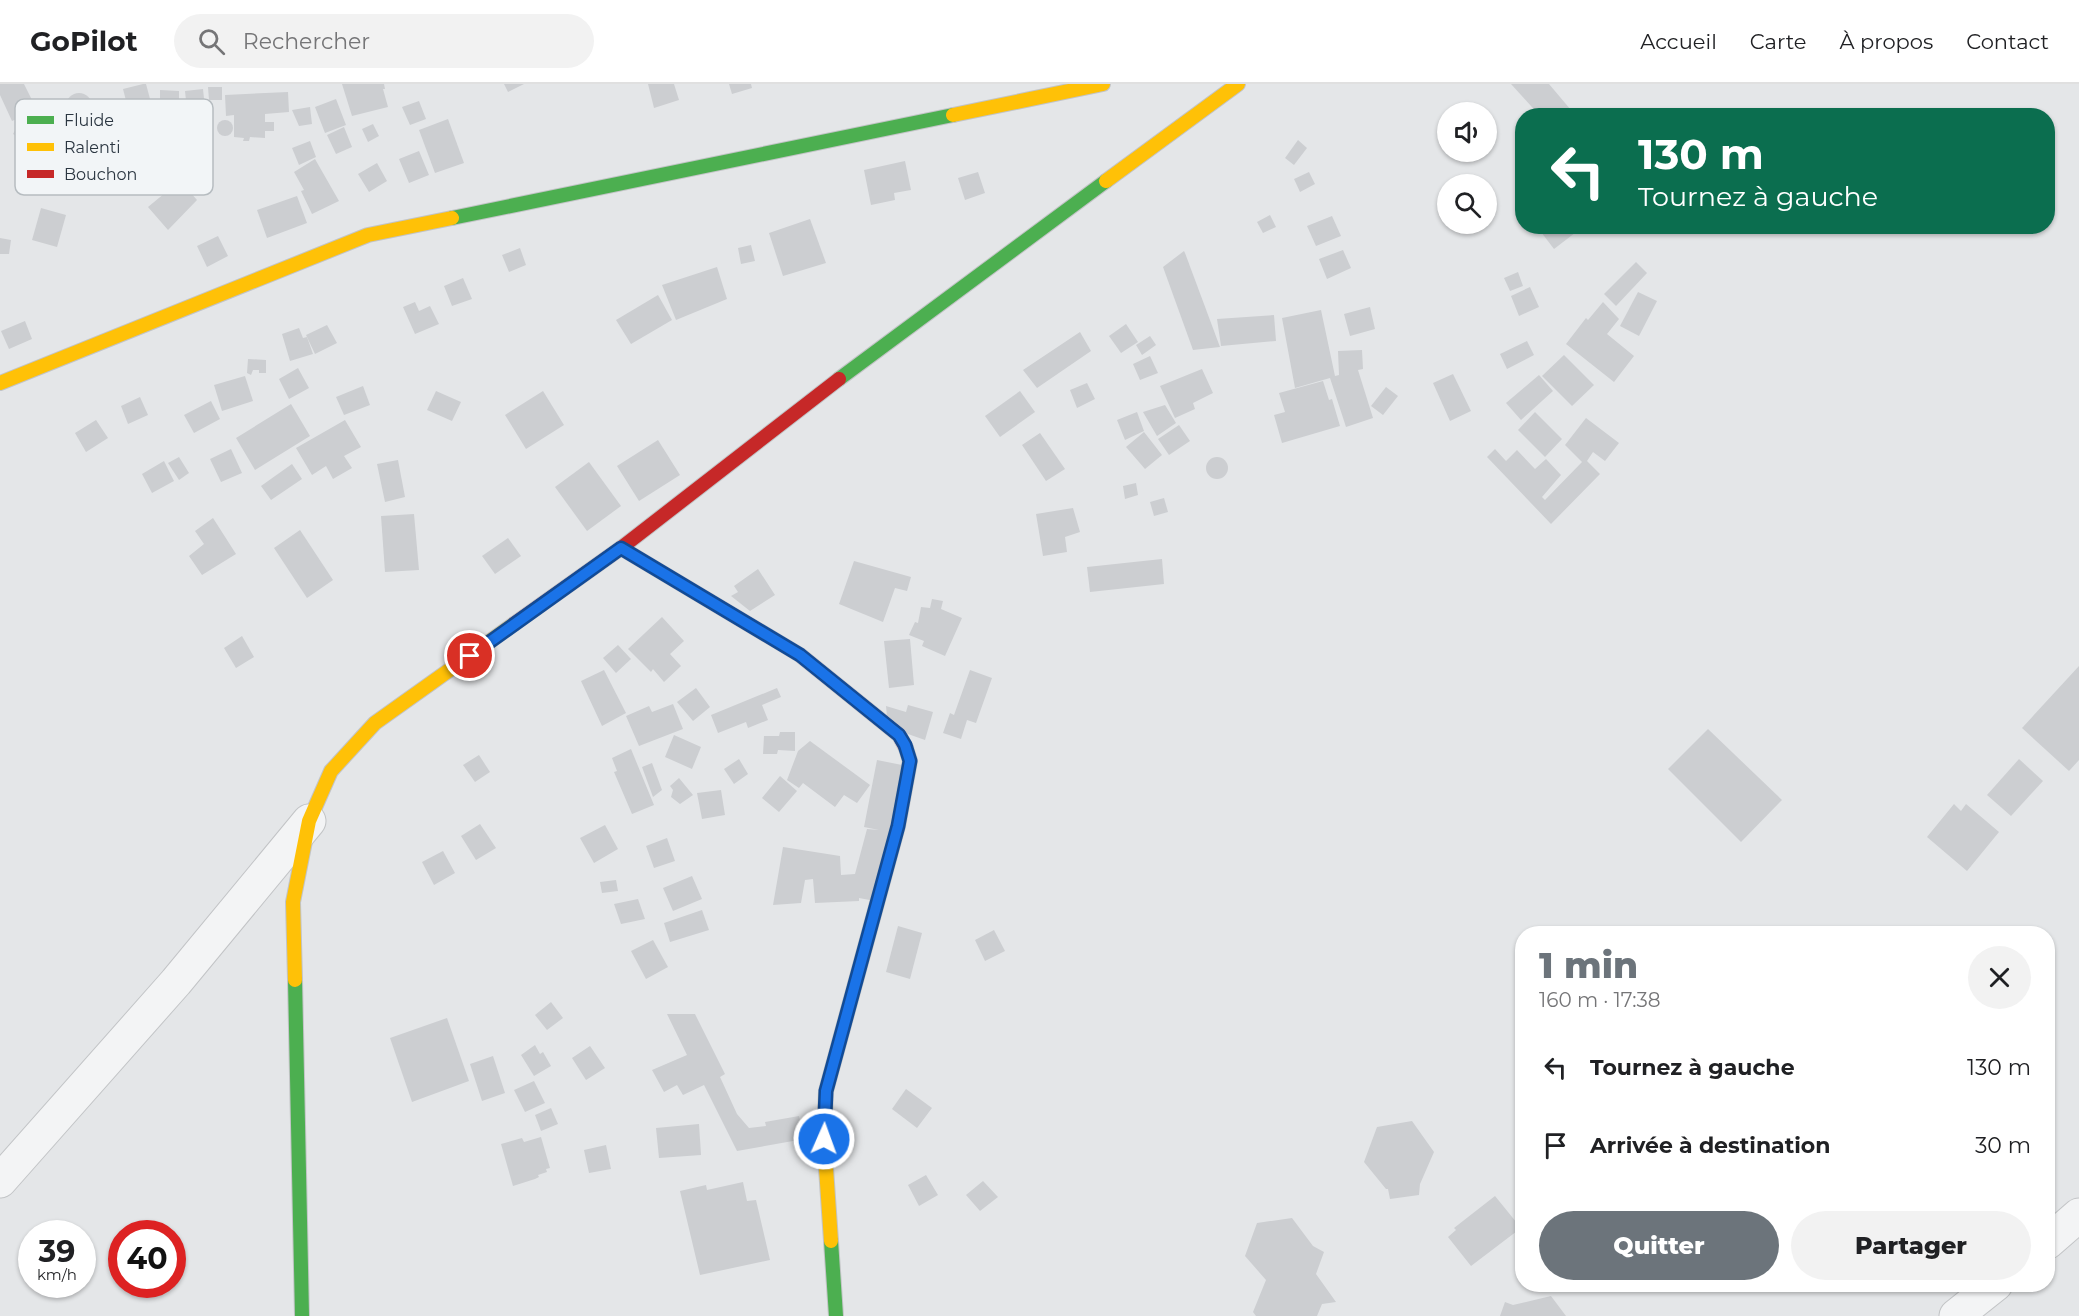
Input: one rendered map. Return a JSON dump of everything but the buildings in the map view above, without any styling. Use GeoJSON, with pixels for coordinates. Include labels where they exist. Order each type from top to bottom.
{"type":"FeatureCollection","features":[{"type":"Feature","properties":{"kind":"street"},"geometry":{"type":"LineString","coordinates":[[0,383],[368,235],[1103,84]]}},
{"type":"Feature","properties":{"kind":"street"},"geometry":{"type":"LineString","coordinates":[[302,1316],[293,902],[309,822],[331,771],[375,723],[621,548],[840,378],[1238,84]]}},
{"type":"Feature","properties":{"kind":"street"},"geometry":{"type":"LineString","coordinates":[[621,548],[800,655],[899,735],[910,761],[898,826],[826,1091],[824,1139],[836,1316]]}},
{"type":"Feature","properties":{"kind":"street"},"geometry":{"type":"LineString","coordinates":[[0,1181],[176,982],[309,822]]}},
{"type":"Feature","properties":{"kind":"street"},"geometry":{"type":"LineString","coordinates":[[2055,1236],[2079,1215]]}},
{"type":"Feature","properties":{"kind":"street"},"geometry":{"type":"LineString","coordinates":[[1956,1316],[1986,1292]]}},
{"type":"Feature","properties":{"kind":"traffic: fast"},"geometry":{"type":"LineString","coordinates":[[452,218],[953,115]]}},
{"type":"Feature","properties":{"kind":"traffic: fast"},"geometry":{"type":"LineString","coordinates":[[839,379],[1106,181]]}},
{"type":"Feature","properties":{"kind":"traffic: fast"},"geometry":{"type":"LineString","coordinates":[[295,980],[302,1316]]}},
{"type":"Feature","properties":{"kind":"traffic: fast"},"geometry":{"type":"LineString","coordinates":[[831,1241],[836,1316]]}},
{"type":"Feature","properties":{"kind":"traffic: slow"},"geometry":{"type":"LineString","coordinates":[[953,115],[1103,84]]}},
{"type":"Feature","properties":{"kind":"traffic: slow"},"geometry":{"type":"LineString","coordinates":[[1106,181],[1238,84]]}},
{"type":"Feature","properties":{"kind":"traffic: slow"},"geometry":{"type":"LineString","coordinates":[[0,383],[368,235],[452,218]]}},
{"type":"Feature","properties":{"kind":"traffic: slow"},"geometry":{"type":"LineString","coordinates":[[295,980],[293,902],[309,821],[331,771],[375,723],[514,624]]}},
{"type":"Feature","properties":{"kind":"traffic: slow"},"geometry":{"type":"LineString","coordinates":[[831,1241],[824,1139],[826,1091],[898,826],[910,761],[906,748]]}},
{"type":"Feature","properties":{"kind":"traffic: jam"},"geometry":{"type":"LineString","coordinates":[[514,624],[621,548],[839,379]]}},
{"type":"Feature","properties":{"kind":"traffic: jam"},"geometry":{"type":"LineString","coordinates":[[621,548],[800,655],[899,735],[906,748]]}},
{"type":"Feature","properties":{"kind":"route"},"geometry":{"type":"LineString","coordinates":[[470,656],[621,548],[800,655],[899,735],[910,761],[898,826],[826,1091],[824,1139]]}}]}
